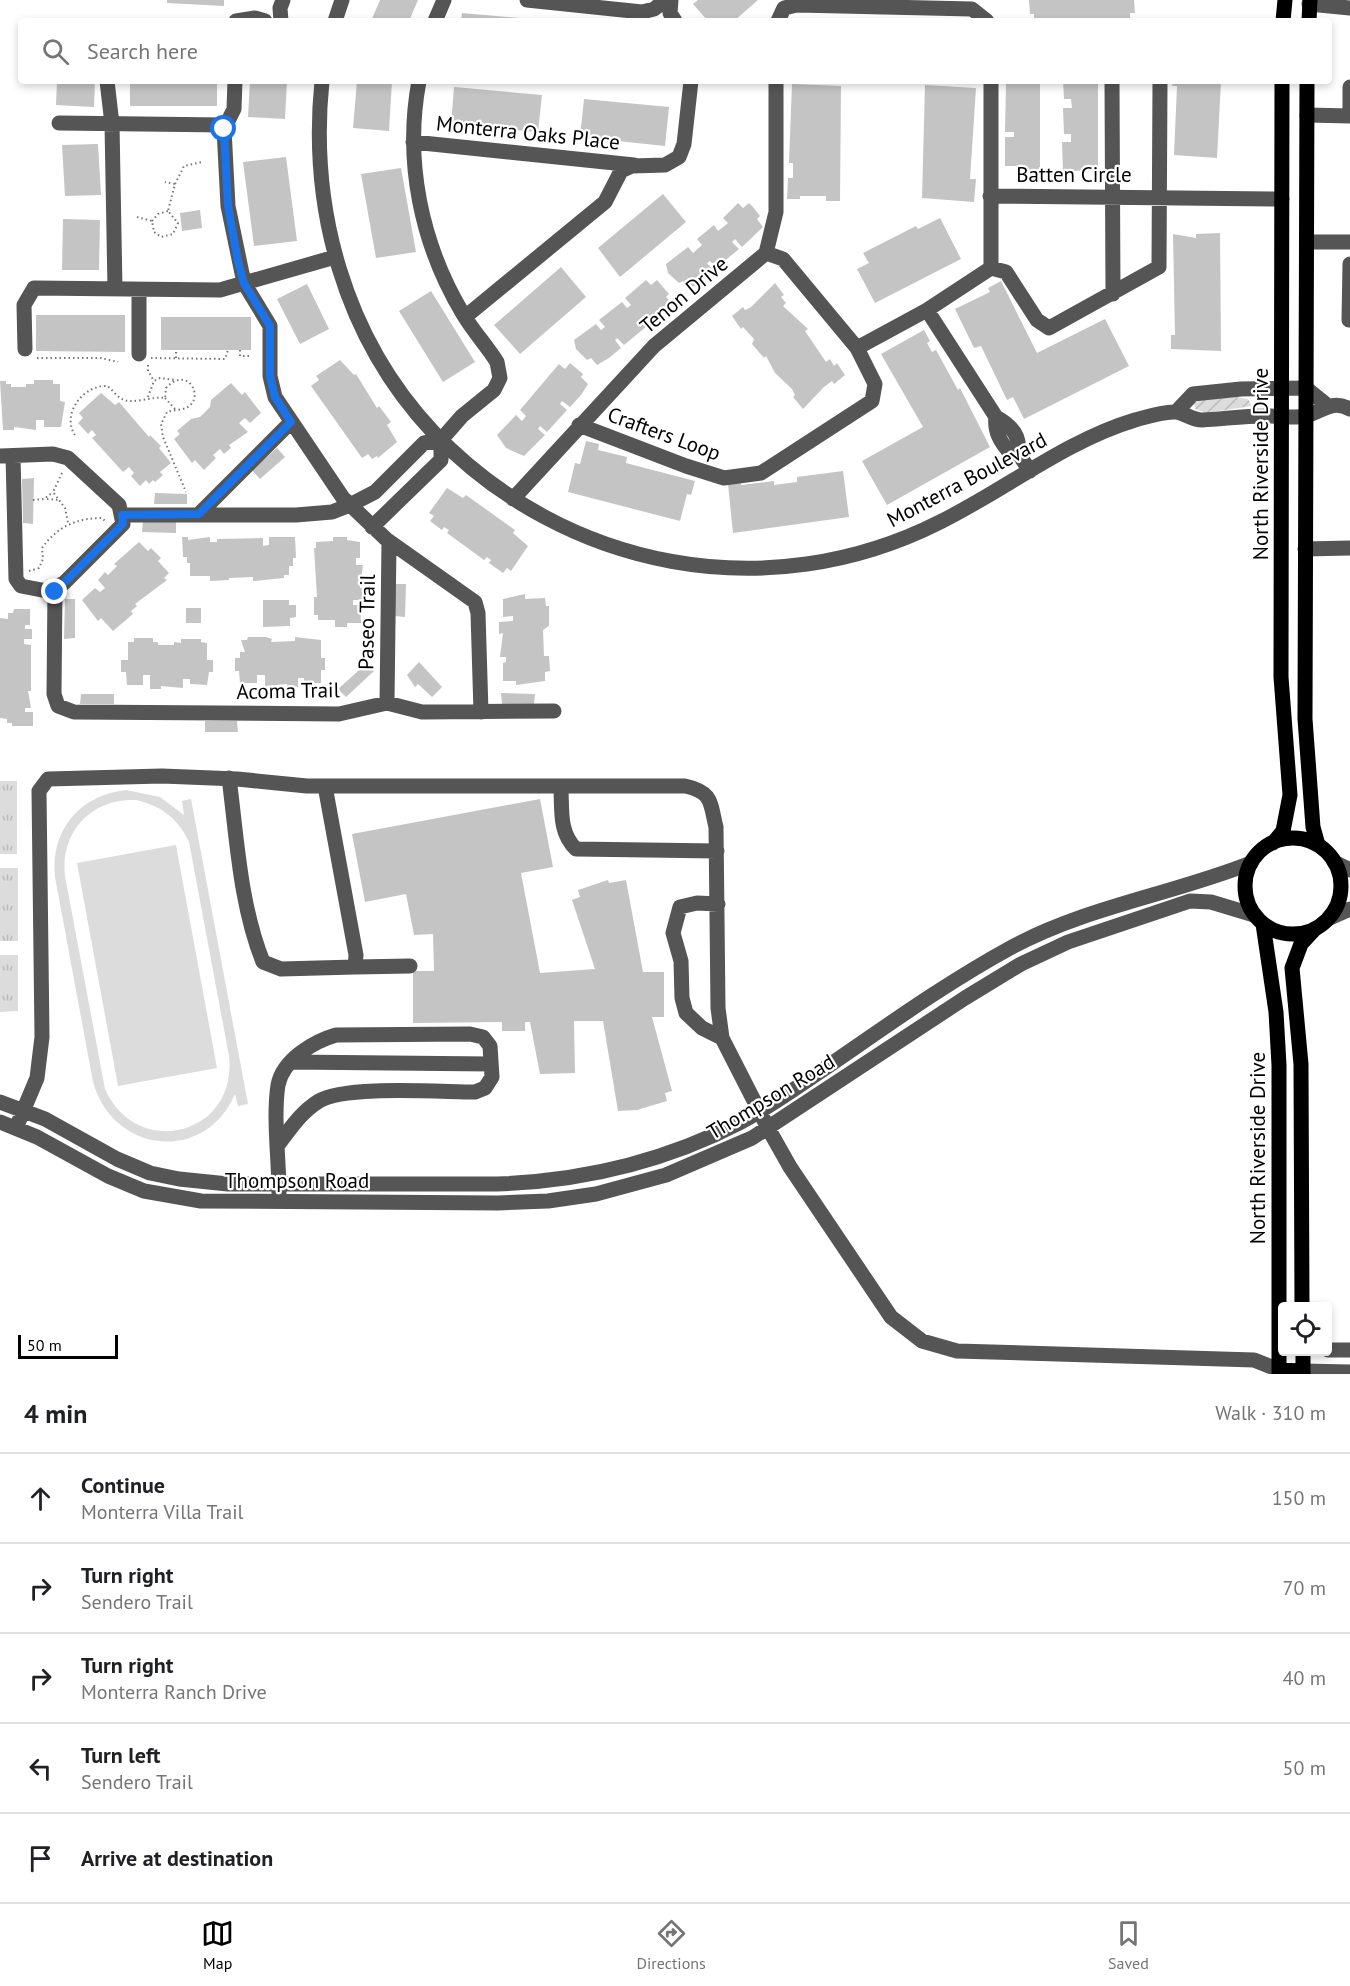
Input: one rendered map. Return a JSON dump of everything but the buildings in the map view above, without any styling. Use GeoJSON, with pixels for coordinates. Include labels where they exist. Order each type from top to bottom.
{"type":"FeatureCollection","features":[{"type":"Feature","properties":{"kind":"main road"},"geometry":{"type":"LineString","coordinates":[[1283,18],[1285,0]]}},
{"type":"Feature","properties":{"kind":"main road"},"geometry":{"type":"LineString","coordinates":[[1309,18],[1310,2]]}},
{"type":"Feature","properties":{"kind":"main road","name":"North Riverside Drive"},"geometry":{"type":"LineString","coordinates":[[1281,1302],[1279,1065],[1276,1012],[1259,919],[1249,905],[1245,884],[1251,863],[1283,831],[1290,795],[1281,687],[1282,84]]}},
{"type":"Feature","properties":{"kind":"main road","name":"North Riverside Drive"},"geometry":{"type":"LineString","coordinates":[[1307,84],[1305,718],[1313,827],[1318,846]]}},
{"type":"Feature","properties":{"kind":"main road"},"geometry":{"type":"LineString","coordinates":[[1273,843],[1296,839],[1318,846],[1334,861],[1340,875],[1341,890],[1338,905],[1330,918]]}},
{"type":"Feature","properties":{"kind":"main road","name":"North Riverside Drive"},"geometry":{"type":"LineString","coordinates":[[1302,1302],[1302,1072],[1292,968],[1301,944],[1315,929],[1330,918]]}},
{"type":"Feature","properties":{"kind":"main road","name":"North Riverside Drive"},"geometry":{"type":"LineString","coordinates":[[1259,919],[1288,934],[1302,934],[1315,929]]}},
{"type":"Feature","properties":{"kind":"main road","name":"North Riverside Drive"},"geometry":{"type":"LineString","coordinates":[[1279,1372],[1280,1356]]}},
{"type":"Feature","properties":{"kind":"main road"},"geometry":{"type":"LineString","coordinates":[[1279,1372],[1303,1372],[1303,1356]]}},
{"type":"Feature","properties":{"kind":"street"},"geometry":{"type":"LineString","coordinates":[[281,18],[283,0]]}},
{"type":"Feature","properties":{"kind":"street"},"geometry":{"type":"LineString","coordinates":[[336,18],[342,0]]}},
{"type":"Feature","properties":{"kind":"street"},"geometry":{"type":"LineString","coordinates":[[436,18],[444,0]]}},
{"type":"Feature","properties":{"kind":"street"},"geometry":{"type":"LineString","coordinates":[[527,0],[642,12],[654,9],[666,0]]}},
{"type":"Feature","properties":{"kind":"street"},"geometry":{"type":"LineString","coordinates":[[671,0],[670,13],[673,18]]}},
{"type":"Feature","properties":{"kind":"street"},"geometry":{"type":"LineString","coordinates":[[1310,2],[1350,8]]}},
{"type":"Feature","properties":{"kind":"street"},"geometry":{"type":"LineString","coordinates":[[779,18],[784,8],[797,5],[972,9],[983,18]]}},
{"type":"Feature","properties":{"kind":"street"},"geometry":{"type":"LineString","coordinates":[[107,84],[112,124],[115,289]]}},
{"type":"Feature","properties":{"kind":"street"},"geometry":{"type":"LineString","coordinates":[[235,84],[234,109],[225,125],[224,148],[228,206],[244,283],[270,326],[270,376],[275,397],[351,505],[372,527],[389,542],[475,602],[478,613],[481,712]]}},
{"type":"Feature","properties":{"kind":"street","name":"Monterra Boulevard"},"geometry":{"type":"LineString","coordinates":[[322,84],[319,162],[325,214],[335,257],[356,315],[380,361],[410,405],[441,440],[471,468],[513,499],[555,524],[610,547],[673,562],[759,569],[863,554],[900,541],[941,522],[1106,430],[1139,419],[1176,412],[1197,420],[1306,416]]}},
{"type":"Feature","properties":{"kind":"street"},"geometry":{"type":"LineString","coordinates":[[122,515],[296,515],[332,512],[375,492],[424,444],[441,440],[462,416],[494,390],[500,378],[497,362],[465,317],[441,272],[425,228],[416,183],[413,142],[419,84]]}},
{"type":"Feature","properties":{"kind":"street"},"geometry":{"type":"LineString","coordinates":[[465,317],[604,202],[621,171],[639,166],[665,165],[679,157],[684,144],[691,84]]}},
{"type":"Feature","properties":{"kind":"street"},"geometry":{"type":"LineString","coordinates":[[766,253],[776,212],[776,84]]}},
{"type":"Feature","properties":{"kind":"street","name":"Batten Circle"},"geometry":{"type":"LineString","coordinates":[[991,84],[991,268],[1006,272],[1037,320],[1049,328],[1159,267],[1160,84]]}},
{"type":"Feature","properties":{"kind":"street"},"geometry":{"type":"LineString","coordinates":[[1112,84],[1113,294]]}},
{"type":"Feature","properties":{"kind":"street"},"geometry":{"type":"LineString","coordinates":[[1307,116],[1350,116],[1350,87]]}},
{"type":"Feature","properties":{"kind":"street"},"geometry":{"type":"LineString","coordinates":[[59,123],[225,125]]}},
{"type":"Feature","properties":{"kind":"street","name":"Monterra Oaks Place"},"geometry":{"type":"LineString","coordinates":[[413,142],[639,166]]}},
{"type":"Feature","properties":{"kind":"street","name":"Batten Circle"},"geometry":{"type":"LineString","coordinates":[[990,196],[1282,199]]}},
{"type":"Feature","properties":{"kind":"street"},"geometry":{"type":"LineString","coordinates":[[1307,242],[1350,242]]}},
{"type":"Feature","properties":{"kind":"street","name":"Crafters Loop"},"geometry":{"type":"LineString","coordinates":[[579,425],[724,478],[761,473],[872,401],[875,384],[857,348],[783,259],[766,253]]}},
{"type":"Feature","properties":{"kind":"street","name":"Tenon Drive"},"geometry":{"type":"LineString","coordinates":[[513,499],[654,346],[766,253]]}},
{"type":"Feature","properties":{"kind":"street"},"geometry":{"type":"LineString","coordinates":[[28,354],[24,305],[34,288],[220,290],[335,257]]}},
{"type":"Feature","properties":{"kind":"street"},"geometry":{"type":"LineString","coordinates":[[1349,320],[1350,264]]}},
{"type":"Feature","properties":{"kind":"street"},"geometry":{"type":"LineString","coordinates":[[857,348],[927,310],[991,268]]}},
{"type":"Feature","properties":{"kind":"street"},"geometry":{"type":"LineString","coordinates":[[140,290],[145,358]]}},
{"type":"Feature","properties":{"kind":"street"},"geometry":{"type":"LineString","coordinates":[[927,310],[996,417],[994,428],[1006,447],[1011,453],[1018,453],[1030,471]]}},
{"type":"Feature","properties":{"kind":"street"},"geometry":{"type":"LineString","coordinates":[[1306,388],[1327,405]]}},
{"type":"Feature","properties":{"kind":"street","name":"Monterra Boulevard"},"geometry":{"type":"LineString","coordinates":[[1176,412],[1193,394],[1306,388]]}},
{"type":"Feature","properties":{"kind":"street"},"geometry":{"type":"LineString","coordinates":[[1306,416],[1327,405],[1342,405],[1350,409]]}},
{"type":"Feature","properties":{"kind":"street"},"geometry":{"type":"LineString","coordinates":[[199,514],[291,422]]}},
{"type":"Feature","properties":{"kind":"street"},"geometry":{"type":"LineString","coordinates":[[372,527],[441,460],[441,440]]}},
{"type":"Feature","properties":{"kind":"street"},"geometry":{"type":"LineString","coordinates":[[53,453],[68,458],[119,505],[122,515],[123,524],[64,583],[47,591],[21,586],[16,579],[7,456],[53,453]]}},
{"type":"Feature","properties":{"kind":"street"},"geometry":{"type":"LineString","coordinates":[[383,484],[399,501]]}},
{"type":"Feature","properties":{"kind":"street","name":"Paseo Trail"},"geometry":{"type":"LineString","coordinates":[[387,702],[389,542]]}},
{"type":"Feature","properties":{"kind":"street"},"geometry":{"type":"LineString","coordinates":[[1305,549],[1350,548]]}},
{"type":"Feature","properties":{"kind":"street","name":"Acoma Trail"},"geometry":{"type":"LineString","coordinates":[[55,587],[54,694],[58,706],[74,712],[339,714],[387,702],[422,712],[554,711]]}},
{"type":"Feature","properties":{"kind":"street"},"geometry":{"type":"LineString","coordinates":[[16,1128],[37,1078],[42,1037],[39,791],[48,779],[162,776],[229,778],[325,786],[561,788],[685,786],[702,790],[709,798],[716,827],[718,1008],[722,1038],[790,1167],[891,1317],[922,1341],[957,1351],[1254,1360],[1278,1351]]}},
{"type":"Feature","properties":{"kind":"street"},"geometry":{"type":"LineString","coordinates":[[229,778],[243,883],[254,941],[263,962],[281,969],[410,966]]}},
{"type":"Feature","properties":{"kind":"street"},"geometry":{"type":"LineString","coordinates":[[325,786],[356,955],[355,967]]}},
{"type":"Feature","properties":{"kind":"street"},"geometry":{"type":"LineString","coordinates":[[561,788],[562,823],[568,842],[576,849],[717,851]]}},
{"type":"Feature","properties":{"kind":"street"},"geometry":{"type":"LineString","coordinates":[[1334,861],[1350,870]]}},
{"type":"Feature","properties":{"kind":"street","name":"Thompson Road"},"geometry":{"type":"LineString","coordinates":[[0,1102],[45,1119],[117,1159],[150,1173],[203,1182],[522,1183],[592,1176],[660,1157],[702,1141],[761,1110],[954,982],[1012,947],[1060,925],[1210,879],[1251,863]]}},
{"type":"Feature","properties":{"kind":"street","name":"Thompson Road"},"geometry":{"type":"LineString","coordinates":[[0,1122],[108,1176],[144,1191],[201,1201],[522,1202],[596,1194],[666,1175],[709,1158],[768,1128],[965,998],[1022,964],[1068,942],[1190,901],[1211,903],[1259,919]]}},
{"type":"Feature","properties":{"kind":"street"},"geometry":{"type":"LineString","coordinates":[[718,904],[697,903],[680,907],[673,933],[681,961],[682,998],[686,1013],[702,1028],[722,1038]]}},
{"type":"Feature","properties":{"kind":"street"},"geometry":{"type":"LineString","coordinates":[[1330,918],[1350,909]]}},
{"type":"Feature","properties":{"kind":"street"},"geometry":{"type":"LineString","coordinates":[[1060,925],[1068,942]]}},
{"type":"Feature","properties":{"kind":"street"},"geometry":{"type":"LineString","coordinates":[[278,1145],[295,1121],[320,1100],[343,1093],[476,1092],[485,1088],[492,1077],[490,1046],[483,1037],[470,1034],[336,1035],[316,1041],[291,1062],[278,1083],[278,1145],[279,1202]]}},
{"type":"Feature","properties":{"kind":"street"},"geometry":{"type":"LineString","coordinates":[[291,1062],[491,1064]]}},
{"type":"Feature","properties":{"kind":"street"},"geometry":{"type":"LineString","coordinates":[[522,1183],[522,1202]]}},
{"type":"Feature","properties":{"kind":"street"},"geometry":{"type":"LineString","coordinates":[[1332,1350],[1350,1350]]}},
{"type":"Feature","properties":{"kind":"street"},"geometry":{"type":"LineString","coordinates":[[1254,1360],[1279,1372]]}},
{"type":"Feature","properties":{"kind":"street"},"geometry":{"type":"LineString","coordinates":[[1303,1372],[1350,1372]]}},
{"type":"Feature","properties":{"kind":"path"},"geometry":{"type":"LineString","coordinates":[[168,211],[175,184],[184,166],[202,162]]}},
{"type":"Feature","properties":{"kind":"path"},"geometry":{"type":"LineString","coordinates":[[165,182],[175,184]]}},
{"type":"Feature","properties":{"kind":"path"},"geometry":{"type":"LineString","coordinates":[[152,221],[154,232],[161,237],[169,237],[176,230],[178,223],[168,211]]}},
{"type":"Feature","properties":{"kind":"path"},"geometry":{"type":"LineString","coordinates":[[152,221],[158,214],[168,211]]}},
{"type":"Feature","properties":{"kind":"path"},"geometry":{"type":"LineString","coordinates":[[137,217],[152,221]]}},
{"type":"Feature","properties":{"kind":"path"},"geometry":{"type":"LineString","coordinates":[[176,350],[176,358]]}},
{"type":"Feature","properties":{"kind":"path"},"geometry":{"type":"LineString","coordinates":[[154,381],[148,371],[145,358],[225,359],[228,350]]}},
{"type":"Feature","properties":{"kind":"path"},"geometry":{"type":"LineString","coordinates":[[240,350],[240,356],[250,356]]}},
{"type":"Feature","properties":{"kind":"path"},"geometry":{"type":"LineString","coordinates":[[28,354],[101,358],[117,362]]}},
{"type":"Feature","properties":{"kind":"path"},"geometry":{"type":"LineString","coordinates":[[148,396],[154,381],[160,378],[189,382],[194,388],[195,396],[188,407],[168,412],[161,424],[163,437],[186,492]]}},
{"type":"Feature","properties":{"kind":"path"},"geometry":{"type":"LineString","coordinates":[[176,380],[166,388],[165,398],[169,405],[178,409]]}},
{"type":"Feature","properties":{"kind":"path"},"geometry":{"type":"LineString","coordinates":[[75,435],[70,422],[73,408],[84,395],[99,385],[107,386],[121,399],[131,402],[148,396],[165,398]]}},
{"type":"Feature","properties":{"kind":"path"},"geometry":{"type":"LineString","coordinates":[[44,499],[53,492],[62,475],[62,466]]}},
{"type":"Feature","properties":{"kind":"path"},"geometry":{"type":"LineString","coordinates":[[53,492],[65,508],[68,524]]}},
{"type":"Feature","properties":{"kind":"path"},"geometry":{"type":"LineString","coordinates":[[33,500],[59,500]]}},
{"type":"Feature","properties":{"kind":"path"},"geometry":{"type":"LineString","coordinates":[[23,571],[39,568],[43,559],[42,548],[68,524],[102,518],[108,524]]}},
{"type":"Feature","properties":{"kind":"green space"},"geometry":{"type":"Polygon","coordinates":[[[1236,397],[1248,399],[1252,406],[1206,413],[1195,409],[1194,403],[1201,400],[1236,397]]]}},
{"type":"Feature","properties":{"kind":"green space"},"geometry":{"type":"Polygon","coordinates":[[[0,781],[17,781],[17,854],[0,854],[0,781]]]}},
{"type":"Feature","properties":{"kind":"green space"},"geometry":{"type":"Polygon","coordinates":[[[126,790],[160,797],[184,815],[182,801],[191,799],[248,1104],[238,1106],[235,1094],[221,1117],[203,1132],[182,1140],[160,1141],[139,1136],[119,1124],[104,1106],[93,1082],[55,877],[55,860],[63,830],[71,818],[82,807],[110,793],[126,790]],[[136,800],[120,801],[93,811],[82,820],[68,845],[65,876],[105,1089],[120,1111],[139,1125],[161,1131],[182,1129],[202,1120],[218,1105],[228,1083],[229,1056],[189,842],[174,820],[161,810],[136,800]]]}},
{"type":"Feature","properties":{"kind":"green space"},"geometry":{"type":"Polygon","coordinates":[[[176,845],[217,1068],[118,1086],[77,863],[176,845]]]}},
{"type":"Feature","properties":{"kind":"green space"},"geometry":{"type":"Polygon","coordinates":[[[0,868],[18,868],[18,941],[0,941],[0,868]]]}},
{"type":"Feature","properties":{"kind":"green space"},"geometry":{"type":"Polygon","coordinates":[[[0,955],[18,955],[18,1011],[0,1012],[0,955]]]}},
{"type":"Feature","properties":{"kind":"route"},"geometry":{"type":"LineString","coordinates":[[55,592],[55,587],[64,583],[123,524],[122,515],[199,514],[291,422],[275,397],[270,376],[270,326],[244,283],[232,235],[225,177],[224,129]]}}]}
